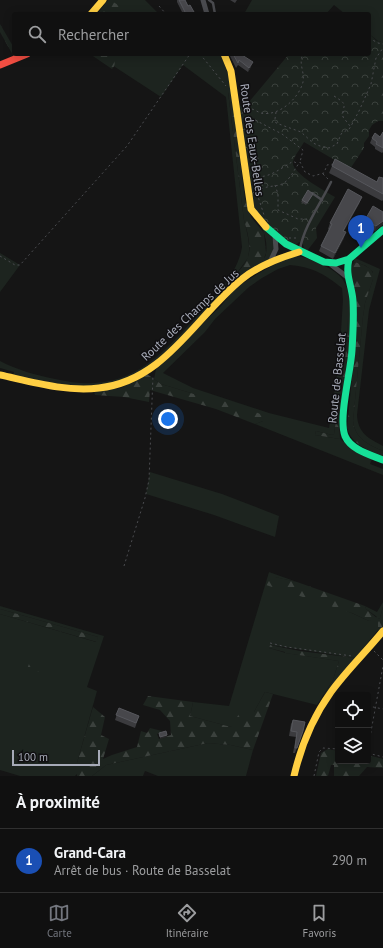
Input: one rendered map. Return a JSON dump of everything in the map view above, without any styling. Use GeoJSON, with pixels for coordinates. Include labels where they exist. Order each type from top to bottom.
{"type":"FeatureCollection","features":[{"type":"Feature","properties":{"kind":"street"},"geometry":{"type":"LineString","coordinates":[[93,12],[103,0]]}},
{"type":"Feature","properties":{"kind":"street"},"geometry":{"type":"LineString","coordinates":[[206,1],[207,12]]}},
{"type":"Feature","properties":{"kind":"street"},"geometry":{"type":"LineString","coordinates":[[0,65],[22,56]]}},
{"type":"Feature","properties":{"kind":"street","name":"Route des Eaux-Belles"},"geometry":{"type":"LineString","coordinates":[[225,56],[231,71],[251,209],[258,220],[275,237],[299,252],[329,263]]}},
{"type":"Feature","properties":{"kind":"street"},"geometry":{"type":"LineString","coordinates":[[329,263],[349,259],[383,230]]}},
{"type":"Feature","properties":{"kind":"street"},"geometry":{"type":"LineString","coordinates":[[268,264],[276,249],[275,237]]}},
{"type":"Feature","properties":{"kind":"street","name":"Route des Champs de Jus"},"geometry":{"type":"LineString","coordinates":[[0,375],[56,387],[89,389],[114,386],[127,382],[138,377],[154,366],[192,331],[236,284],[248,275],[268,264],[284,256],[299,252]]}},
{"type":"Feature","properties":{"kind":"street","name":"Route de Basselat"},"geometry":{"type":"LineString","coordinates":[[349,259],[346,277],[352,292],[353,331],[343,431],[348,440],[356,447],[383,460]]}},
{"type":"Feature","properties":{"kind":"street"},"geometry":{"type":"LineString","coordinates":[[329,263],[346,277]]}},
{"type":"Feature","properties":{"kind":"street"},"geometry":{"type":"LineString","coordinates":[[294,776],[306,741],[324,702],[334,687],[383,631]]}},
{"type":"Feature","properties":{"kind":"lane"},"geometry":{"type":"LineString","coordinates":[[206,1],[213,3],[215,12]]}},
{"type":"Feature","properties":{"kind":"lane"},"geometry":{"type":"LineString","coordinates":[[299,252],[311,221],[331,182]]}},
{"type":"Feature","properties":{"kind":"lane"},"geometry":{"type":"LineString","coordinates":[[312,193],[322,200]]}},
{"type":"Feature","properties":{"kind":"path"},"geometry":{"type":"LineString","coordinates":[[159,6],[164,12]]}},
{"type":"Feature","properties":{"kind":"path"},"geometry":{"type":"LineString","coordinates":[[371,39],[383,44]]}},
{"type":"Feature","properties":{"kind":"path"},"geometry":{"type":"LineString","coordinates":[[276,112],[276,123],[297,130],[315,144],[326,148],[337,144],[341,134],[351,126],[367,95],[371,84],[376,58],[383,48]]}},
{"type":"Feature","properties":{"kind":"path"},"geometry":{"type":"LineString","coordinates":[[0,256],[15,265],[20,265],[127,146],[189,56]]}},
{"type":"Feature","properties":{"kind":"path"},"geometry":{"type":"LineString","coordinates":[[202,56],[234,96]]}},
{"type":"Feature","properties":{"kind":"path"},"geometry":{"type":"LineString","coordinates":[[252,109],[262,113],[276,112],[287,105],[301,87],[303,79],[300,61],[301,56]]}},
{"type":"Feature","properties":{"kind":"path"},"geometry":{"type":"LineString","coordinates":[[334,96],[344,104],[343,117],[351,126]]}},
{"type":"Feature","properties":{"kind":"path"},"geometry":{"type":"LineString","coordinates":[[249,148],[248,125],[250,121],[255,120],[282,134],[303,150],[300,162],[286,182],[264,187],[256,192]]}},
{"type":"Feature","properties":{"kind":"path"},"geometry":{"type":"LineString","coordinates":[[266,218],[261,210],[253,176],[260,177],[271,174],[292,162],[295,162],[297,166]]}},
{"type":"Feature","properties":{"kind":"path"},"geometry":{"type":"LineString","coordinates":[[300,162],[303,170],[307,174],[313,176],[323,174]]}},
{"type":"Feature","properties":{"kind":"path"},"geometry":{"type":"LineString","coordinates":[[323,174],[327,165],[332,165],[333,163],[336,165]]}},
{"type":"Feature","properties":{"kind":"path"},"geometry":{"type":"LineString","coordinates":[[323,174],[331,182]]}},
{"type":"Feature","properties":{"kind":"path"},"geometry":{"type":"LineString","coordinates":[[275,185],[278,194],[278,210],[298,219],[306,219],[311,221]]}},
{"type":"Feature","properties":{"kind":"path"},"geometry":{"type":"LineString","coordinates":[[286,237],[303,239]]}},
{"type":"Feature","properties":{"kind":"path"},"geometry":{"type":"LineString","coordinates":[[124,566],[149,480],[154,366]]}},
{"type":"Feature","properties":{"kind":"path"},"geometry":{"type":"LineString","coordinates":[[270,643],[287,647],[361,657]]}},
{"type":"Feature","properties":{"kind":"path"},"geometry":{"type":"LineString","coordinates":[[374,651],[383,660]]}},
{"type":"Feature","properties":{"kind":"path"},"geometry":{"type":"LineString","coordinates":[[371,733],[383,666]]}},
{"type":"Feature","properties":{"kind":"path"},"geometry":{"type":"LineString","coordinates":[[371,706],[383,709]]}},
{"type":"Feature","properties":{"kind":"path"},"geometry":{"type":"LineString","coordinates":[[314,776],[319,752],[323,748],[335,749]]}},
{"type":"Feature","properties":{"kind":"path"},"geometry":{"type":"LineString","coordinates":[[371,754],[383,757]]}},
{"type":"Feature","properties":{"kind":"green space"},"geometry":{"type":"Polygon","coordinates":[[[108,0],[145,0],[157,12],[99,12],[108,0]]]}},
{"type":"Feature","properties":{"kind":"green space"},"geometry":{"type":"Polygon","coordinates":[[[110,0],[123,8],[120,12],[100,12],[110,0]]]}},
{"type":"Feature","properties":{"kind":"green space"},"geometry":{"type":"Polygon","coordinates":[[[252,0],[383,0],[383,42],[378,41],[371,36],[371,12],[343,12],[334,5],[328,12],[245,12],[252,0]]]}},
{"type":"Feature","properties":{"kind":"green space"},"geometry":{"type":"Polygon","coordinates":[[[0,24],[12,45],[12,53],[0,32],[0,24]]]}},
{"type":"Feature","properties":{"kind":"green space"},"geometry":{"type":"Polygon","coordinates":[[[371,36],[377,41],[383,42],[383,121],[378,121],[372,125],[369,130],[369,136],[364,143],[364,148],[350,169],[304,142],[293,162],[294,166],[303,177],[335,197],[316,228],[317,238],[307,251],[304,249],[303,244],[299,242],[295,246],[264,222],[253,204],[239,105],[244,108],[287,56],[371,56],[371,36]]]}},
{"type":"Feature","properties":{"kind":"green space"},"geometry":{"type":"Polygon","coordinates":[[[93,56],[112,56],[114,62],[114,67],[112,69],[93,56]]]}},
{"type":"Feature","properties":{"kind":"green space"},"geometry":{"type":"Polygon","coordinates":[[[101,56],[222,56],[228,74],[232,96],[228,92],[249,249],[248,258],[228,285],[265,257],[266,243],[265,235],[262,229],[272,237],[274,248],[268,261],[247,274],[176,344],[144,371],[118,383],[77,387],[13,376],[14,372],[0,368],[0,361],[34,374],[79,383],[101,382],[119,378],[136,371],[152,361],[167,348],[212,300],[231,275],[240,257],[242,247],[226,97],[183,65],[161,97],[101,56]]]}},
{"type":"Feature","properties":{"kind":"green space"},"geometry":{"type":"Polygon","coordinates":[[[228,91],[232,96],[245,199],[251,217],[264,233],[266,253],[260,264],[230,286],[227,285],[248,257],[249,238],[244,220],[228,91]]]}},
{"type":"Feature","properties":{"kind":"green space"},"geometry":{"type":"Polygon","coordinates":[[[0,253],[20,265],[0,292],[0,253]]]}},
{"type":"Feature","properties":{"kind":"green space"},"geometry":{"type":"Polygon","coordinates":[[[294,256],[306,258],[336,273],[342,278],[345,284],[348,291],[351,319],[348,319],[347,344],[334,434],[332,435],[316,431],[315,435],[340,439],[356,451],[372,459],[370,464],[383,469],[383,475],[255,424],[263,421],[194,394],[161,384],[154,379],[156,369],[159,365],[221,306],[235,288],[281,261],[294,256]],[[290,265],[278,269],[249,287],[215,319],[205,332],[163,373],[193,388],[269,413],[329,428],[339,362],[343,300],[342,288],[312,269],[290,265]]]}},
{"type":"Feature","properties":{"kind":"green space"},"geometry":{"type":"Polygon","coordinates":[[[355,258],[380,269],[369,310],[357,415],[359,426],[362,431],[368,437],[383,446],[383,451],[368,444],[360,437],[354,427],[353,421],[363,316],[365,303],[373,279],[373,272],[366,266],[355,262],[353,263],[355,258]]]}},
{"type":"Feature","properties":{"kind":"green space"},"geometry":{"type":"Polygon","coordinates":[[[355,262],[369,268],[374,276],[365,303],[363,316],[353,421],[354,427],[360,437],[368,444],[383,451],[383,456],[366,449],[357,443],[349,434],[347,428],[355,348],[356,297],[351,275],[352,265],[355,262]]]}},
{"type":"Feature","properties":{"kind":"green space"},"geometry":{"type":"Polygon","coordinates":[[[348,318],[351,319],[350,343],[339,424],[340,439],[315,435],[316,431],[332,435],[334,434],[347,344],[348,318]]]}},
{"type":"Feature","properties":{"kind":"green space"},"geometry":{"type":"Polygon","coordinates":[[[147,374],[161,384],[235,404],[263,415],[263,421],[255,424],[216,409],[150,390],[149,402],[124,397],[95,395],[94,391],[121,388],[147,374]]]}},
{"type":"Feature","properties":{"kind":"green space"},"geometry":{"type":"Polygon","coordinates":[[[150,472],[222,494],[279,516],[275,537],[214,515],[146,494],[150,472]]]}},
{"type":"Feature","properties":{"kind":"green space"},"geometry":{"type":"Polygon","coordinates":[[[269,572],[297,582],[274,577],[369,621],[377,617],[366,609],[365,606],[377,612],[383,602],[380,618],[378,619],[378,630],[355,658],[270,645],[269,648],[286,653],[339,661],[333,680],[317,705],[265,692],[254,712],[231,727],[190,716],[193,702],[229,706],[269,572]]]}},
{"type":"Feature","properties":{"kind":"green space"},"geometry":{"type":"Polygon","coordinates":[[[275,577],[297,582],[365,606],[366,609],[378,619],[369,621],[352,613],[266,585],[269,579],[275,577]]]}},
{"type":"Feature","properties":{"kind":"green space"},"geometry":{"type":"Polygon","coordinates":[[[0,606],[104,636],[87,687],[97,691],[77,763],[77,774],[75,776],[20,776],[0,770],[0,614],[96,642],[98,637],[0,609],[0,606]]]}},
{"type":"Feature","properties":{"kind":"green space"},"geometry":{"type":"Polygon","coordinates":[[[383,607],[383,626],[380,631],[378,630],[378,619],[380,618],[383,607]]]}},
{"type":"Feature","properties":{"kind":"green space"},"geometry":{"type":"Polygon","coordinates":[[[0,609],[98,637],[97,642],[0,614],[0,609]]]}},
{"type":"Feature","properties":{"kind":"green space"},"geometry":{"type":"Polygon","coordinates":[[[270,645],[300,651],[355,658],[324,695],[333,680],[339,661],[285,653],[269,648],[270,645]]]}},
{"type":"Feature","properties":{"kind":"green space"},"geometry":{"type":"Polygon","coordinates":[[[29,664],[53,670],[49,674],[27,669],[29,664]]]}},
{"type":"Feature","properties":{"kind":"green space"},"geometry":{"type":"Polygon","coordinates":[[[265,692],[273,694],[253,750],[231,745],[208,743],[106,765],[92,776],[77,776],[77,763],[93,707],[105,717],[101,735],[109,739],[103,759],[137,747],[141,731],[147,733],[150,728],[162,731],[157,734],[159,739],[171,735],[170,721],[160,710],[143,705],[148,696],[193,702],[190,716],[231,727],[242,709],[254,712],[265,692]]]}},
{"type":"Feature","properties":{"kind":"green space"},"geometry":{"type":"Polygon","coordinates":[[[208,743],[231,745],[253,750],[246,776],[158,776],[145,771],[143,776],[92,776],[106,765],[208,743]]]}},
{"type":"Feature","properties":{"kind":"green space"},"geometry":{"type":"Polygon","coordinates":[[[328,749],[335,750],[335,764],[371,764],[371,756],[383,759],[383,768],[367,767],[359,776],[334,776],[334,765],[331,765],[328,776],[316,776],[321,753],[328,749]]]}},
{"type":"Feature","properties":{"kind":"building"},"geometry":{"type":"Polygon","coordinates":[[[179,0],[185,0],[194,12],[185,12],[179,0]]]}},
{"type":"Feature","properties":{"kind":"building"},"geometry":{"type":"Polygon","coordinates":[[[234,56],[244,56],[253,62],[249,68],[239,60],[238,63],[234,56]]]}},
{"type":"Feature","properties":{"kind":"building"},"geometry":{"type":"Polygon","coordinates":[[[383,132],[383,148],[376,144],[377,142],[372,138],[375,133],[380,137],[383,132]]]}},
{"type":"Feature","properties":{"kind":"building"},"geometry":{"type":"Polygon","coordinates":[[[335,159],[377,182],[379,177],[383,178],[383,194],[332,166],[335,159]]]}},
{"type":"Feature","properties":{"kind":"building"},"geometry":{"type":"Polygon","coordinates":[[[348,189],[362,197],[343,231],[346,232],[335,253],[321,246],[332,224],[330,223],[348,189]]]}},
{"type":"Feature","properties":{"kind":"building"},"geometry":{"type":"Polygon","coordinates":[[[308,190],[313,194],[307,203],[302,200],[308,190]]]}},
{"type":"Feature","properties":{"kind":"building"},"geometry":{"type":"Polygon","coordinates":[[[373,206],[383,212],[383,221],[376,226],[365,220],[373,206]]]}},
{"type":"Feature","properties":{"kind":"building"},"geometry":{"type":"Polygon","coordinates":[[[119,708],[139,716],[136,723],[116,715],[119,708]]]}},
{"type":"Feature","properties":{"kind":"building"},"geometry":{"type":"Polygon","coordinates":[[[293,720],[305,722],[297,748],[295,748],[297,732],[291,731],[293,720]]]}},
{"type":"Feature","properties":{"kind":"building"},"geometry":{"type":"Polygon","coordinates":[[[166,731],[167,735],[160,737],[159,733],[166,731]]]}},
{"type":"Feature","properties":{"kind":"traffic: fast"},"geometry":{"type":"LineString","coordinates":[[266,227],[286,244],[324,262],[336,263],[349,259]]}},
{"type":"Feature","properties":{"kind":"traffic: fast"},"geometry":{"type":"LineString","coordinates":[[383,230],[349,259],[348,276],[353,301],[353,332],[343,418],[343,428],[348,441],[356,448],[383,460]]}},
{"type":"Feature","properties":{"kind":"traffic: slow"},"geometry":{"type":"LineString","coordinates":[[93,12],[103,0]]}},
{"type":"Feature","properties":{"kind":"traffic: slow"},"geometry":{"type":"LineString","coordinates":[[225,56],[231,71],[251,209],[266,227]]}},
{"type":"Feature","properties":{"kind":"traffic: slow"},"geometry":{"type":"LineString","coordinates":[[0,375],[49,386],[74,389],[99,388],[122,383],[143,373],[161,360],[178,345],[225,294],[248,274],[269,263],[299,252]]}},
{"type":"Feature","properties":{"kind":"traffic: slow"},"geometry":{"type":"LineString","coordinates":[[294,776],[308,732],[319,711],[343,676],[383,631]]}},
{"type":"Feature","properties":{"kind":"traffic: jam"},"geometry":{"type":"LineString","coordinates":[[0,65],[22,56]]}},
{"type":"Feature","properties":{"kind":"place","name":"Grand-Cara"},"geometry":{"type":"Point","coordinates":[361,248]}}]}
